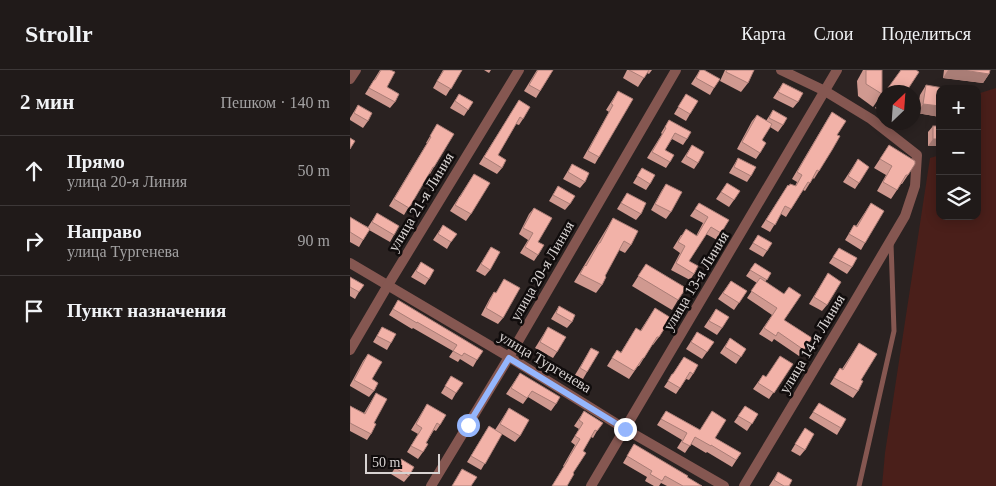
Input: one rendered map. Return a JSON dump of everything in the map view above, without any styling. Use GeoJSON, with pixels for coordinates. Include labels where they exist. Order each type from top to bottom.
{"type":"FeatureCollection","features":[{"type":"Feature","properties":{"kind":"street"},"geometry":{"type":"LineString","coordinates":[[350,80],[356,70]]}},
{"type":"Feature","properties":{"kind":"street","name":"улица 21-я Линия"},"geometry":{"type":"LineString","coordinates":[[350,350],[519,70]]}},
{"type":"Feature","properties":{"kind":"street","name":"улица 20-я Линия"},"geometry":{"type":"LineString","coordinates":[[431,486],[509,358],[676,70]]}},
{"type":"Feature","properties":{"kind":"street"},"geometry":{"type":"LineString","coordinates":[[781,70],[825,91]]}},
{"type":"Feature","properties":{"kind":"street","name":"улица 13-я Линия"},"geometry":{"type":"LineString","coordinates":[[591,486],[837,70]]}},
{"type":"Feature","properties":{"kind":"street","name":"улица 14-я Линия"},"geometry":{"type":"LineString","coordinates":[[744,486],[905,216],[915,186],[917,155],[871,119],[825,91]]}},
{"type":"Feature","properties":{"kind":"street","name":"улица Тургенева"},"geometry":{"type":"LineString","coordinates":[[350,264],[388,285],[625,429],[724,486]]}},
{"type":"Feature","properties":{"kind":"lane"},"geometry":{"type":"LineString","coordinates":[[859,486],[894,331],[890,240]]}},
{"type":"Feature","properties":{"kind":"shaded area"},"geometry":{"type":"Polygon","coordinates":[[[996,88],[996,486],[882,486],[885,453],[930,158],[936,156],[936,220],[981,220],[981,93],[996,88]]]}},
{"type":"Feature","properties":{"kind":"building"},"geometry":{"type":"Polygon","coordinates":[[[381,70],[395,72],[387,87],[399,94],[395,102],[369,88],[381,70]]]}},
{"type":"Feature","properties":{"kind":"building"},"geometry":{"type":"Polygon","coordinates":[[[444,70],[462,70],[451,89],[437,81],[444,70]]]}},
{"type":"Feature","properties":{"kind":"building"},"geometry":{"type":"Polygon","coordinates":[[[538,70],[553,70],[540,91],[529,85],[538,70]]]}},
{"type":"Feature","properties":{"kind":"building"},"geometry":{"type":"Polygon","coordinates":[[[629,70],[649,70],[644,78],[629,70]]]}},
{"type":"Feature","properties":{"kind":"building"},"geometry":{"type":"Polygon","coordinates":[[[700,70],[704,70],[720,79],[714,88],[696,78],[700,70]]]}},
{"type":"Feature","properties":{"kind":"building"},"geometry":{"type":"Polygon","coordinates":[[[727,70],[754,70],[748,83],[726,72],[727,70]]]}},
{"type":"Feature","properties":{"kind":"building"},"geometry":{"type":"Polygon","coordinates":[[[866,70],[882,70],[882,85],[876,85],[876,90],[866,84],[866,70]]]}},
{"type":"Feature","properties":{"kind":"building"},"geometry":{"type":"Polygon","coordinates":[[[901,70],[916,70],[919,72],[911,85],[890,85],[901,70]]]}},
{"type":"Feature","properties":{"kind":"building"},"geometry":{"type":"Polygon","coordinates":[[[963,70],[990,70],[989,74],[963,70]]]}},
{"type":"Feature","properties":{"kind":"building"},"geometry":{"type":"Polygon","coordinates":[[[783,83],[803,93],[798,102],[778,92],[783,83]]]}},
{"type":"Feature","properties":{"kind":"building"},"geometry":{"type":"Polygon","coordinates":[[[926,85],[936,87],[936,106],[923,104],[926,85]]]}},
{"type":"Feature","properties":{"kind":"building"},"geometry":{"type":"Polygon","coordinates":[[[618,91],[633,99],[599,157],[588,151],[613,105],[611,104],[618,91]]]}},
{"type":"Feature","properties":{"kind":"building"},"geometry":{"type":"Polygon","coordinates":[[[459,94],[473,102],[468,110],[455,101],[459,94]]]}},
{"type":"Feature","properties":{"kind":"building"},"geometry":{"type":"Polygon","coordinates":[[[686,94],[698,101],[690,114],[678,107],[686,94]]]}},
{"type":"Feature","properties":{"kind":"building"},"geometry":{"type":"Polygon","coordinates":[[[519,100],[530,107],[523,119],[520,117],[498,155],[506,160],[502,168],[484,157],[519,100]]]}},
{"type":"Feature","properties":{"kind":"building"},"geometry":{"type":"Polygon","coordinates":[[[358,105],[372,113],[368,121],[354,113],[358,105]]]}},
{"type":"Feature","properties":{"kind":"building"},"geometry":{"type":"Polygon","coordinates":[[[773,110],[787,118],[783,125],[769,118],[773,110]]]}},
{"type":"Feature","properties":{"kind":"building"},"geometry":{"type":"Polygon","coordinates":[[[832,112],[846,121],[837,135],[840,136],[832,150],[791,209],[785,206],[775,225],[766,220],[788,185],[796,186],[802,175],[797,172],[832,112]]]}},
{"type":"Feature","properties":{"kind":"building"},"geometry":{"type":"Polygon","coordinates":[[[757,115],[772,124],[762,140],[766,143],[760,153],[742,142],[757,115]]]}},
{"type":"Feature","properties":{"kind":"building"},"geometry":{"type":"Polygon","coordinates":[[[669,120],[691,132],[687,139],[675,133],[665,150],[674,155],[670,162],[652,152],[669,120]]]}},
{"type":"Feature","properties":{"kind":"building"},"geometry":{"type":"Polygon","coordinates":[[[437,124],[454,134],[409,208],[394,199],[437,124]]]}},
{"type":"Feature","properties":{"kind":"building"},"geometry":{"type":"Polygon","coordinates":[[[933,126],[936,126],[936,139],[933,139],[933,126]]]}},
{"type":"Feature","properties":{"kind":"building"},"geometry":{"type":"Polygon","coordinates":[[[350,138],[355,141],[350,149],[350,138]]]}},
{"type":"Feature","properties":{"kind":"building"},"geometry":{"type":"Polygon","coordinates":[[[692,145],[704,152],[698,163],[686,156],[692,145]]]}},
{"type":"Feature","properties":{"kind":"building"},"geometry":{"type":"Polygon","coordinates":[[[889,145],[915,161],[915,164],[897,190],[883,182],[892,166],[880,159],[889,145]]]}},
{"type":"Feature","properties":{"kind":"building"},"geometry":{"type":"Polygon","coordinates":[[[738,158],[756,167],[751,176],[734,167],[738,158]]]}},
{"type":"Feature","properties":{"kind":"building"},"geometry":{"type":"Polygon","coordinates":[[[858,159],[869,167],[859,183],[848,176],[858,159]]]}},
{"type":"Feature","properties":{"kind":"building"},"geometry":{"type":"Polygon","coordinates":[[[572,164],[589,173],[585,182],[568,172],[572,164]]]}},
{"type":"Feature","properties":{"kind":"building"},"geometry":{"type":"Polygon","coordinates":[[[642,168],[655,175],[650,184],[637,176],[642,168]]]}},
{"type":"Feature","properties":{"kind":"building"},"geometry":{"type":"Polygon","coordinates":[[[474,174],[490,183],[471,214],[455,205],[474,174]]]}},
{"type":"Feature","properties":{"kind":"building"},"geometry":{"type":"Polygon","coordinates":[[[727,183],[740,191],[734,200],[721,192],[727,183]]]}},
{"type":"Feature","properties":{"kind":"building"},"geometry":{"type":"Polygon","coordinates":[[[666,184],[682,192],[671,212],[655,204],[666,184]]]}},
{"type":"Feature","properties":{"kind":"building"},"geometry":{"type":"Polygon","coordinates":[[[558,186],[575,196],[570,204],[553,195],[558,186]]]}},
{"type":"Feature","properties":{"kind":"building"},"geometry":{"type":"Polygon","coordinates":[[[627,193],[646,203],[641,214],[621,203],[627,193]]]}},
{"type":"Feature","properties":{"kind":"building"},"geometry":{"type":"Polygon","coordinates":[[[699,203],[729,220],[721,233],[711,227],[689,261],[698,266],[694,274],[676,263],[685,246],[678,242],[686,229],[697,236],[708,217],[695,209],[699,203]]]}},
{"type":"Feature","properties":{"kind":"building"},"geometry":{"type":"Polygon","coordinates":[[[871,203],[884,211],[865,243],[849,234],[854,225],[857,227],[871,203]]]}},
{"type":"Feature","properties":{"kind":"building"},"geometry":{"type":"Polygon","coordinates":[[[534,208],[552,218],[538,242],[544,245],[538,255],[525,247],[533,233],[523,228],[534,208]]]}},
{"type":"Feature","properties":{"kind":"building"},"geometry":{"type":"Polygon","coordinates":[[[377,213],[399,226],[394,235],[372,222],[377,213]]]}},
{"type":"Feature","properties":{"kind":"building"},"geometry":{"type":"Polygon","coordinates":[[[350,217],[370,229],[363,240],[350,232],[350,217]]]}},
{"type":"Feature","properties":{"kind":"building"},"geometry":{"type":"Polygon","coordinates":[[[613,218],[638,231],[631,245],[624,241],[602,285],[580,274],[613,218]]]}},
{"type":"Feature","properties":{"kind":"building"},"geometry":{"type":"Polygon","coordinates":[[[443,225],[457,234],[451,242],[438,234],[443,225]]]}},
{"type":"Feature","properties":{"kind":"building"},"geometry":{"type":"Polygon","coordinates":[[[758,235],[772,243],[767,251],[753,243],[758,235]]]}},
{"type":"Feature","properties":{"kind":"building"},"geometry":{"type":"Polygon","coordinates":[[[491,247],[500,252],[490,270],[481,264],[491,247]]]}},
{"type":"Feature","properties":{"kind":"building"},"geometry":{"type":"Polygon","coordinates":[[[839,248],[857,258],[852,267],[833,257],[839,248]]]}},
{"type":"Feature","properties":{"kind":"building"},"geometry":{"type":"Polygon","coordinates":[[[421,262],[434,270],[429,279],[416,271],[421,262]]]}},
{"type":"Feature","properties":{"kind":"building"},"geometry":{"type":"Polygon","coordinates":[[[755,263],[771,273],[767,280],[750,270],[755,263]]]}},
{"type":"Feature","properties":{"kind":"building"},"geometry":{"type":"Polygon","coordinates":[[[646,264],[686,288],[678,300],[638,276],[646,264]]]}},
{"type":"Feature","properties":{"kind":"building"},"geometry":{"type":"Polygon","coordinates":[[[828,273],[841,282],[827,305],[814,297],[828,273]]]}},
{"type":"Feature","properties":{"kind":"building"},"geometry":{"type":"Polygon","coordinates":[[[350,277],[364,285],[359,292],[350,287],[350,277]]]}},
{"type":"Feature","properties":{"kind":"building"},"geometry":{"type":"Polygon","coordinates":[[[760,278],[784,294],[789,287],[801,295],[784,320],[812,338],[804,350],[778,332],[776,336],[764,328],[777,308],[751,291],[760,278]]]}},
{"type":"Feature","properties":{"kind":"building"},"geometry":{"type":"Polygon","coordinates":[[[504,279],[520,288],[503,318],[486,308],[494,292],[496,293],[504,279]]]}},
{"type":"Feature","properties":{"kind":"building"},"geometry":{"type":"Polygon","coordinates":[[[731,281],[747,291],[739,303],[723,293],[731,281]]]}},
{"type":"Feature","properties":{"kind":"building"},"geometry":{"type":"Polygon","coordinates":[[[398,300],[483,351],[477,360],[464,353],[462,356],[453,351],[457,345],[393,309],[398,300]]]}},
{"type":"Feature","properties":{"kind":"building"},"geometry":{"type":"Polygon","coordinates":[[[559,306],[575,315],[572,322],[556,313],[559,306]]]}},
{"type":"Feature","properties":{"kind":"building"},"geometry":{"type":"Polygon","coordinates":[[[655,308],[671,318],[634,371],[612,358],[617,350],[621,353],[636,328],[641,331],[655,308]]]}},
{"type":"Feature","properties":{"kind":"building"},"geometry":{"type":"Polygon","coordinates":[[[716,309],[729,317],[722,328],[709,321],[716,309]]]}},
{"type":"Feature","properties":{"kind":"building"},"geometry":{"type":"Polygon","coordinates":[[[382,327],[396,334],[391,343],[377,336],[382,327]]]}},
{"type":"Feature","properties":{"kind":"building"},"geometry":{"type":"Polygon","coordinates":[[[548,327],[566,337],[557,352],[540,342],[548,327]]]}},
{"type":"Feature","properties":{"kind":"building"},"geometry":{"type":"Polygon","coordinates":[[[697,332],[714,342],[707,352],[691,342],[697,332]]]}},
{"type":"Feature","properties":{"kind":"building"},"geometry":{"type":"Polygon","coordinates":[[[730,338],[746,349],[741,357],[725,347],[730,338]]]}},
{"type":"Feature","properties":{"kind":"building"},"geometry":{"type":"Polygon","coordinates":[[[859,343],[877,354],[861,380],[863,381],[858,391],[834,378],[840,368],[843,370],[859,343]]]}},
{"type":"Feature","properties":{"kind":"building"},"geometry":{"type":"Polygon","coordinates":[[[591,348],[599,352],[587,372],[580,368],[591,348]]]}},
{"type":"Feature","properties":{"kind":"building"},"geometry":{"type":"Polygon","coordinates":[[[368,354],[382,362],[372,379],[378,383],[374,391],[354,380],[368,354]]]}},
{"type":"Feature","properties":{"kind":"building"},"geometry":{"type":"Polygon","coordinates":[[[780,356],[793,364],[774,393],[758,383],[763,375],[766,377],[780,356]]]}},
{"type":"Feature","properties":{"kind":"building"},"geometry":{"type":"Polygon","coordinates":[[[684,357],[698,365],[693,374],[690,372],[680,388],[668,381],[684,357]]]}},
{"type":"Feature","properties":{"kind":"building"},"geometry":{"type":"Polygon","coordinates":[[[520,373],[560,397],[556,404],[532,391],[527,398],[511,388],[520,373]]]}},
{"type":"Feature","properties":{"kind":"building"},"geometry":{"type":"Polygon","coordinates":[[[451,376],[463,383],[456,393],[445,386],[451,376]]]}},
{"type":"Feature","properties":{"kind":"building"},"geometry":{"type":"Polygon","coordinates":[[[376,393],[387,399],[374,423],[376,424],[371,434],[350,423],[350,406],[365,414],[376,393]]]}},
{"type":"Feature","properties":{"kind":"building"},"geometry":{"type":"Polygon","coordinates":[[[819,403],[846,419],[841,428],[813,412],[819,403]]]}},
{"type":"Feature","properties":{"kind":"building"},"geometry":{"type":"Polygon","coordinates":[[[427,404],[446,415],[440,425],[437,423],[423,452],[411,446],[422,428],[416,424],[427,404]]]}},
{"type":"Feature","properties":{"kind":"building"},"geometry":{"type":"Polygon","coordinates":[[[745,406],[758,414],[752,424],[738,416],[745,406]]]}},
{"type":"Feature","properties":{"kind":"building"},"geometry":{"type":"Polygon","coordinates":[[[509,408],[529,420],[520,436],[500,424],[509,408]]]}},
{"type":"Feature","properties":{"kind":"building"},"geometry":{"type":"Polygon","coordinates":[[[584,411],[603,423],[597,431],[595,430],[583,451],[586,453],[567,486],[552,486],[580,439],[575,436],[583,423],[579,420],[584,411]]]}},
{"type":"Feature","properties":{"kind":"building"},"geometry":{"type":"Polygon","coordinates":[[[666,411],[700,430],[712,411],[726,420],[715,438],[741,453],[736,460],[695,437],[690,446],[682,442],[687,433],[661,419],[666,411]]]}},
{"type":"Feature","properties":{"kind":"building"},"geometry":{"type":"Polygon","coordinates":[[[489,426],[502,434],[485,464],[471,456],[489,426]]]}},
{"type":"Feature","properties":{"kind":"building"},"geometry":{"type":"Polygon","coordinates":[[[805,428],[814,434],[805,450],[795,444],[805,428]]]}},
{"type":"Feature","properties":{"kind":"building"},"geometry":{"type":"Polygon","coordinates":[[[634,444],[702,486],[683,486],[665,476],[662,481],[650,474],[652,471],[627,456],[634,444]]]}},
{"type":"Feature","properties":{"kind":"building"},"geometry":{"type":"Polygon","coordinates":[[[401,459],[414,467],[409,476],[395,468],[401,459]]]}},
{"type":"Feature","properties":{"kind":"building"},"geometry":{"type":"Polygon","coordinates":[[[462,469],[477,477],[471,486],[452,486],[462,469]]]}},
{"type":"Feature","properties":{"kind":"building"},"geometry":{"type":"Polygon","coordinates":[[[778,472],[792,480],[789,486],[784,486],[774,480],[778,472]]]}},
{"type":"Feature","properties":{"kind":"route"},"geometry":{"type":"LineString","coordinates":[[468,425],[509,358],[625,429]]}}]}
